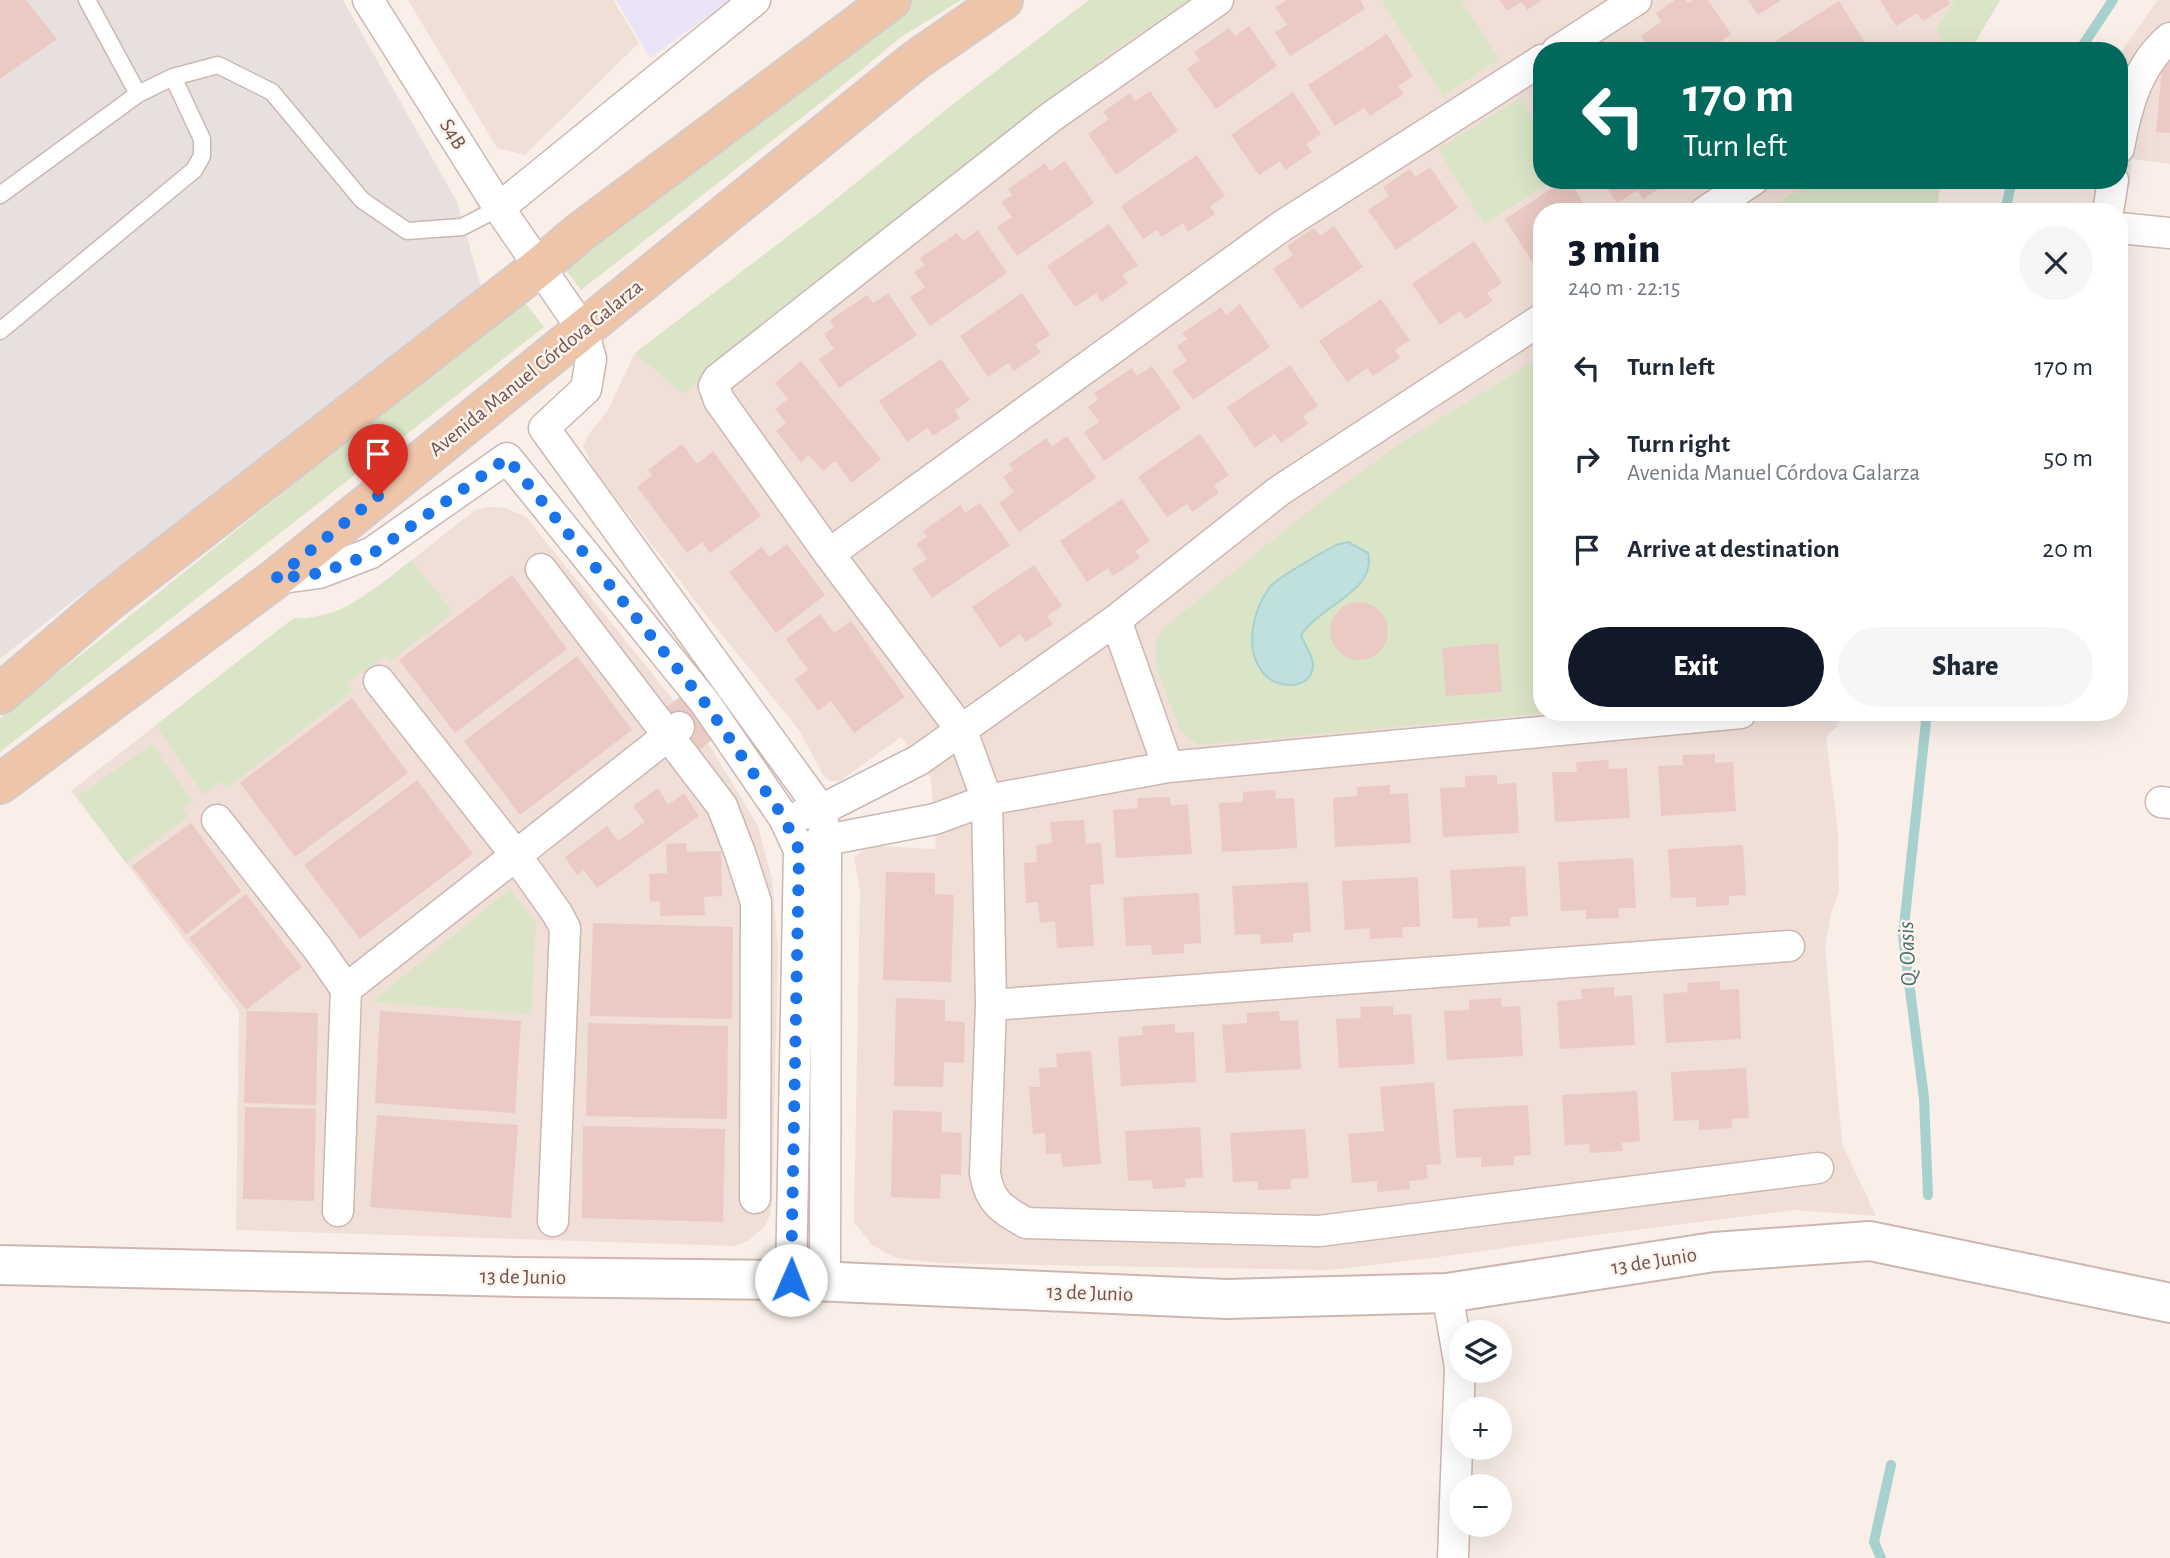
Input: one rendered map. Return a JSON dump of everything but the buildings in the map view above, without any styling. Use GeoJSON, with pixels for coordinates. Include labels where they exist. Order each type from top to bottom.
{"type":"FeatureCollection","features":[{"type":"Feature","properties":{"kind":"main road","name":"Avenida Manuel Córdova Galarza"},"geometry":{"type":"LineString","coordinates":[[0,784],[275,579],[916,60],[1003,0]]}},
{"type":"Feature","properties":{"kind":"main road"},"geometry":{"type":"LineString","coordinates":[[0,694],[105,604],[539,267],[579,233],[882,3]]}},
{"type":"Feature","properties":{"kind":"main road","name":"13 de Junio"},"geometry":{"type":"LineString","coordinates":[[0,1265],[489,1277],[808,1281],[1227,1299],[1447,1293],[1714,1252],[1870,1241],[2170,1303]]}},
{"type":"Feature","properties":{"kind":"street","name":"S4B"},"geometry":{"type":"LineString","coordinates":[[368,0],[499,208],[583,330]]}},
{"type":"Feature","properties":{"kind":"street"},"geometry":{"type":"LineString","coordinates":[[499,208],[755,0]]}},
{"type":"Feature","properties":{"kind":"street"},"geometry":{"type":"LineString","coordinates":[[1218,0],[1051,117],[718,379],[714,386],[719,400],[829,554],[962,731],[987,800],[991,1005],[985,1174],[989,1194],[1004,1210],[1026,1223],[1319,1231],[1818,1168]]}},
{"type":"Feature","properties":{"kind":"street"},"geometry":{"type":"LineString","coordinates":[[1571,42],[1636,0]]}},
{"type":"Feature","properties":{"kind":"street"},"geometry":{"type":"LineString","coordinates":[[2128,113],[2142,69],[2151,54],[2170,38]]}},
{"type":"Feature","properties":{"kind":"street"},"geometry":{"type":"LineString","coordinates":[[829,554],[1282,226],[1533,67]]}},
{"type":"Feature","properties":{"kind":"street"},"geometry":{"type":"LineString","coordinates":[[1718,203],[1740,189]]}},
{"type":"Feature","properties":{"kind":"street"},"geometry":{"type":"LineString","coordinates":[[2128,229],[2170,233]]}},
{"type":"Feature","properties":{"kind":"street"},"geometry":{"type":"LineString","coordinates":[[784,818],[821,810],[919,760],[1116,620],[1279,491],[1533,325]]}},
{"type":"Feature","properties":{"kind":"street"},"geometry":{"type":"LineString","coordinates":[[275,579],[320,573],[372,554],[507,458],[586,389],[591,359],[583,330]]}},
{"type":"Feature","properties":{"kind":"street"},"geometry":{"type":"LineString","coordinates":[[544,428],[821,810]]}},
{"type":"Feature","properties":{"kind":"street"},"geometry":{"type":"LineString","coordinates":[[507,458],[687,720],[722,806],[756,902],[755,1198]]}},
{"type":"Feature","properties":{"kind":"street"},"geometry":{"type":"LineString","coordinates":[[541,569],[812,845]]}},
{"type":"Feature","properties":{"kind":"street"},"geometry":{"type":"LineString","coordinates":[[1116,620],[1168,767]]}},
{"type":"Feature","properties":{"kind":"street"},"geometry":{"type":"LineString","coordinates":[[379,681],[515,854],[565,928],[553,1221]]}},
{"type":"Feature","properties":{"kind":"street"},"geometry":{"type":"LineString","coordinates":[[346,989],[687,720]]}},
{"type":"Feature","properties":{"kind":"street"},"geometry":{"type":"LineString","coordinates":[[812,845],[936,819],[987,800],[1168,767],[1656,721]]}},
{"type":"Feature","properties":{"kind":"street"},"geometry":{"type":"LineString","coordinates":[[808,1281],[812,845],[821,810]]}},
{"type":"Feature","properties":{"kind":"street"},"geometry":{"type":"LineString","coordinates":[[217,820],[346,989],[338,1211]]}},
{"type":"Feature","properties":{"kind":"street"},"geometry":{"type":"LineString","coordinates":[[991,1005],[1789,946]]}},
{"type":"Feature","properties":{"kind":"street"},"geometry":{"type":"LineString","coordinates":[[1447,1293],[1460,1367],[1453,1558]]}},
{"type":"Feature","properties":{"kind":"lane"},"geometry":{"type":"LineString","coordinates":[[88,0],[138,94]]}},
{"type":"Feature","properties":{"kind":"lane"},"geometry":{"type":"LineString","coordinates":[[0,195],[138,94],[173,77],[218,65],[272,92],[362,200],[407,231],[461,227],[499,208]]}},
{"type":"Feature","properties":{"kind":"lane"},"geometry":{"type":"LineString","coordinates":[[0,331],[194,170],[202,156],[202,139],[173,77]]}},
{"type":"Feature","properties":{"kind":"shaded area"},"geometry":{"type":"Polygon","coordinates":[[[0,0],[343,0],[457,202],[481,287],[288,442],[70,603],[0,659],[0,0]]]}},
{"type":"Feature","properties":{"kind":"shaded area"},"geometry":{"type":"Polygon","coordinates":[[[408,0],[613,0],[639,43],[525,155],[497,148],[408,0]]]}},
{"type":"Feature","properties":{"kind":"shaded area"},"geometry":{"type":"Polygon","coordinates":[[[616,0],[730,0],[650,58],[616,0]]]}},
{"type":"Feature","properties":{"kind":"shaded area"},"geometry":{"type":"Polygon","coordinates":[[[1089,0],[2000,0],[1975,42],[1533,42],[1533,189],[1940,189],[1937,203],[1533,203],[1533,721],[1837,721],[1837,726],[1826,737],[1838,832],[1839,892],[1831,913],[1825,947],[1842,1144],[1876,1216],[1793,1210],[1329,1270],[938,1263],[896,1258],[872,1245],[854,1222],[860,890],[854,857],[873,846],[936,849],[931,778],[901,737],[840,781],[825,778],[799,730],[595,471],[583,446],[588,435],[607,412],[635,353],[820,212],[961,98],[1089,0]]]}},
{"type":"Feature","properties":{"kind":"shaded area"},"geometry":{"type":"Polygon","coordinates":[[[2158,0],[2170,0],[2170,164],[2132,159],[2130,186],[2128,186],[2128,42],[2158,0]]]}},
{"type":"Feature","properties":{"kind":"shaded area"},"geometry":{"type":"Polygon","coordinates":[[[506,508],[526,517],[708,743],[758,826],[772,879],[778,951],[772,1198],[770,1216],[763,1228],[748,1241],[735,1246],[236,1230],[239,1011],[71,791],[294,618],[303,619],[347,607],[393,575],[475,510],[506,508]]]}},
{"type":"Feature","properties":{"kind":"green space"},"geometry":{"type":"Polygon","coordinates":[[[911,0],[961,0],[901,37],[581,290],[560,263],[911,0]]]}},
{"type":"Feature","properties":{"kind":"green space"},"geometry":{"type":"Polygon","coordinates":[[[1089,0],[1190,0],[1112,52],[1043,104],[683,394],[635,353],[820,212],[961,98],[1089,0]]]}},
{"type":"Feature","properties":{"kind":"green space"},"geometry":{"type":"Polygon","coordinates":[[[1381,0],[1461,0],[1499,59],[1443,96],[1381,0]]]}},
{"type":"Feature","properties":{"kind":"green space"},"geometry":{"type":"Polygon","coordinates":[[[1955,0],[2000,0],[1975,42],[1944,42],[1936,29],[1955,0]]]}},
{"type":"Feature","properties":{"kind":"green space"},"geometry":{"type":"Polygon","coordinates":[[[1520,98],[1533,119],[1533,189],[1540,189],[1484,224],[1438,149],[1520,98]]]}},
{"type":"Feature","properties":{"kind":"green space"},"geometry":{"type":"Polygon","coordinates":[[[1798,189],[1940,189],[1937,203],[1778,203],[1798,189]]]}},
{"type":"Feature","properties":{"kind":"green space"},"geometry":{"type":"Polygon","coordinates":[[[523,300],[544,327],[0,752],[0,718],[523,300]]]}},
{"type":"Feature","properties":{"kind":"green space"},"geometry":{"type":"Polygon","coordinates":[[[1533,362],[1533,714],[1198,745],[1180,731],[1156,666],[1156,641],[1166,626],[1320,502],[1396,446],[1533,362]]]}},
{"type":"Feature","properties":{"kind":"green space"},"geometry":{"type":"Polygon","coordinates":[[[411,560],[453,612],[390,662],[385,656],[347,683],[353,691],[227,788],[221,781],[204,795],[156,725],[294,618],[311,618],[342,609],[372,591],[411,560]]]}},
{"type":"Feature","properties":{"kind":"green space"},"geometry":{"type":"Polygon","coordinates":[[[152,744],[193,802],[182,808],[188,817],[126,863],[77,797],[152,744]]]}},
{"type":"Feature","properties":{"kind":"green space"},"geometry":{"type":"Polygon","coordinates":[[[510,889],[536,922],[531,1014],[372,1002],[510,889]]]}},
{"type":"Feature","properties":{"kind":"water"},"geometry":{"type":"Polygon","coordinates":[[[1348,542],[1368,553],[1369,566],[1364,577],[1346,597],[1310,624],[1301,635],[1313,661],[1307,679],[1293,685],[1277,683],[1264,674],[1254,654],[1252,642],[1255,619],[1263,597],[1274,583],[1290,572],[1336,545],[1348,542]]]}},
{"type":"Feature","properties":{"kind":"waterway","name":"Q. Oasis"},"geometry":{"type":"LineString","coordinates":[[2085,42],[2113,0]]}},
{"type":"Feature","properties":{"kind":"waterway","name":"Q. Oasis"},"geometry":{"type":"LineString","coordinates":[[2007,203],[2010,189]]}},
{"type":"Feature","properties":{"kind":"waterway","name":"Q. Oasis"},"geometry":{"type":"LineString","coordinates":[[1926,721],[1903,936],[1924,1098],[1928,1195]]}},
{"type":"Feature","properties":{"kind":"waterway","name":"Q. Oasis"},"geometry":{"type":"LineString","coordinates":[[1881,1558],[1874,1542],[1891,1465]]}},
{"type":"Feature","properties":{"kind":"route"},"geometry":{"type":"LineString","coordinates":[[378,496],[275,579],[320,573],[372,554],[507,458],[706,704],[784,818],[799,850],[791,1280]]}}]}
